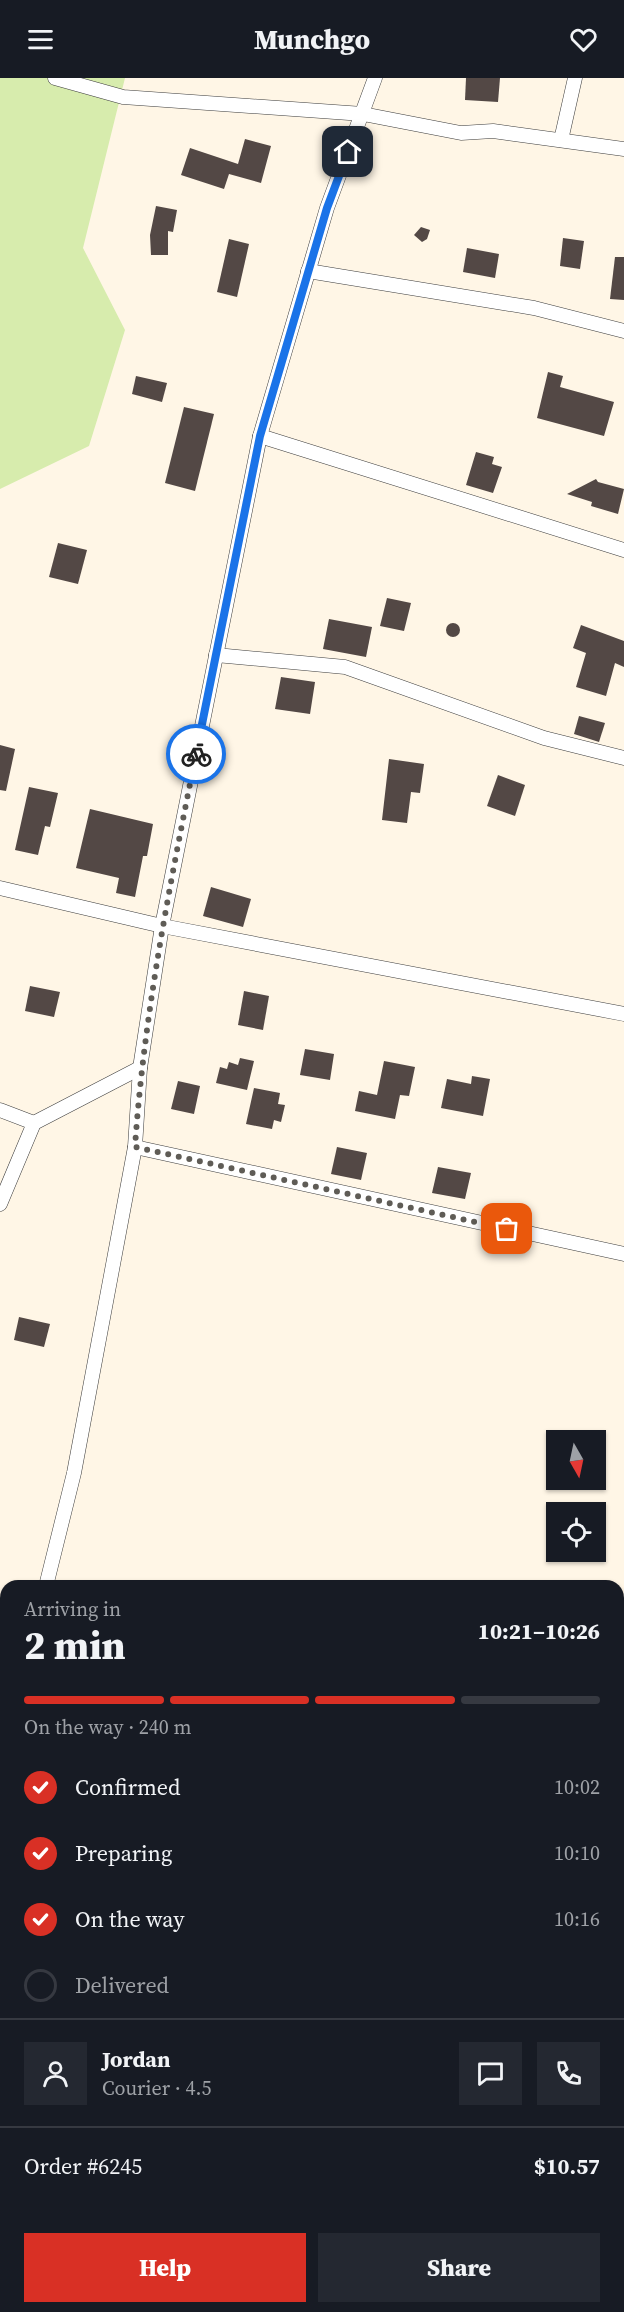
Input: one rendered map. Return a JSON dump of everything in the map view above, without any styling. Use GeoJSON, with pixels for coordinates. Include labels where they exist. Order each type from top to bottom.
{"type":"FeatureCollection","features":[{"type":"Feature","properties":{"kind":"street"},"geometry":{"type":"LineString","coordinates":[[55,78],[123,97],[363,114],[461,133],[494,131],[624,149]]}},
{"type":"Feature","properties":{"kind":"street"},"geometry":{"type":"LineString","coordinates":[[47,1580],[74,1473],[135,1147],[140,1068],[162,926],[260,436],[327,208],[375,78]]}},
{"type":"Feature","properties":{"kind":"street"},"geometry":{"type":"LineString","coordinates":[[561,140],[575,78]]}},
{"type":"Feature","properties":{"kind":"street"},"geometry":{"type":"LineString","coordinates":[[308,271],[534,308],[624,331]]}},
{"type":"Feature","properties":{"kind":"street"},"geometry":{"type":"LineString","coordinates":[[260,436],[624,550]]}},
{"type":"Feature","properties":{"kind":"street"},"geometry":{"type":"LineString","coordinates":[[216,655],[345,667],[544,738],[624,758]]}},
{"type":"Feature","properties":{"kind":"street"},"geometry":{"type":"LineString","coordinates":[[0,888],[162,926],[624,1014]]}},
{"type":"Feature","properties":{"kind":"street"},"geometry":{"type":"LineString","coordinates":[[0,1204],[34,1123],[140,1068]]}},
{"type":"Feature","properties":{"kind":"street"},"geometry":{"type":"LineString","coordinates":[[0,1110],[34,1123]]}},
{"type":"Feature","properties":{"kind":"street"},"geometry":{"type":"LineString","coordinates":[[135,1147],[624,1254]]}},
{"type":"Feature","properties":{"kind":"green space"},"geometry":{"type":"Polygon","coordinates":[[[0,78],[125,78],[83,248],[125,330],[89,446],[0,489],[0,78]]]}},
{"type":"Feature","properties":{"kind":"building"},"geometry":{"type":"Polygon","coordinates":[[[466,78],[500,78],[498,102],[465,100],[466,78]]]}},
{"type":"Feature","properties":{"kind":"building"},"geometry":{"type":"Polygon","coordinates":[[[245,139],[271,146],[261,183],[229,174],[224,189],[181,175],[190,148],[238,164],[245,139]]]}},
{"type":"Feature","properties":{"kind":"building"},"geometry":{"type":"Polygon","coordinates":[[[156,206],[177,210],[173,232],[168,231],[168,255],[151,255],[150,235],[156,206]]]}},
{"type":"Feature","properties":{"kind":"building"},"geometry":{"type":"Polygon","coordinates":[[[421,227],[430,230],[427,239],[422,242],[414,235],[421,227]]]}},
{"type":"Feature","properties":{"kind":"building"},"geometry":{"type":"Polygon","coordinates":[[[563,238],[584,241],[580,269],[560,266],[563,238]]]}},
{"type":"Feature","properties":{"kind":"building"},"geometry":{"type":"Polygon","coordinates":[[[229,239],[249,244],[237,297],[217,292],[229,239]]]}},
{"type":"Feature","properties":{"kind":"building"},"geometry":{"type":"Polygon","coordinates":[[[467,248],[499,254],[495,278],[463,272],[467,248]]]}},
{"type":"Feature","properties":{"kind":"building"},"geometry":{"type":"Polygon","coordinates":[[[615,257],[624,257],[624,300],[610,299],[615,257]]]}},
{"type":"Feature","properties":{"kind":"building"},"geometry":{"type":"Polygon","coordinates":[[[548,372],[563,376],[560,387],[614,402],[604,436],[537,418],[548,372]]]}},
{"type":"Feature","properties":{"kind":"building"},"geometry":{"type":"Polygon","coordinates":[[[136,376],[167,383],[162,402],[132,394],[136,376]]]}},
{"type":"Feature","properties":{"kind":"building"},"geometry":{"type":"Polygon","coordinates":[[[184,407],[214,414],[195,491],[165,483],[184,407]]]}},
{"type":"Feature","properties":{"kind":"building"},"geometry":{"type":"Polygon","coordinates":[[[476,452],[494,457],[492,464],[502,467],[493,493],[466,485],[476,452]]]}},
{"type":"Feature","properties":{"kind":"building"},"geometry":{"type":"Polygon","coordinates":[[[596,479],[598,482],[624,489],[618,514],[591,506],[592,502],[567,494],[596,479]]]}},
{"type":"Feature","properties":{"kind":"building"},"geometry":{"type":"Polygon","coordinates":[[[58,543],[87,550],[78,584],[49,577],[58,543]]]}},
{"type":"Feature","properties":{"kind":"building"},"geometry":{"type":"Polygon","coordinates":[[[387,598],[411,603],[404,631],[380,626],[387,598]]]}},
{"type":"Feature","properties":{"kind":"building"},"geometry":{"type":"Polygon","coordinates":[[[329,619],[372,627],[366,657],[323,649],[329,619]]]}},
{"type":"Feature","properties":{"kind":"building"},"geometry":{"type":"Polygon","coordinates":[[[453,623],[458,625],[460,630],[458,635],[453,637],[448,635],[446,630],[448,625],[453,623]]]}},
{"type":"Feature","properties":{"kind":"building"},"geometry":{"type":"Polygon","coordinates":[[[581,625],[624,641],[624,667],[615,663],[606,696],[576,687],[586,653],[573,648],[581,625]]]}},
{"type":"Feature","properties":{"kind":"building"},"geometry":{"type":"Polygon","coordinates":[[[281,677],[315,682],[310,714],[275,709],[281,677]]]}},
{"type":"Feature","properties":{"kind":"building"},"geometry":{"type":"Polygon","coordinates":[[[579,716],[605,723],[599,742],[574,734],[579,716]]]}},
{"type":"Feature","properties":{"kind":"building"},"geometry":{"type":"Polygon","coordinates":[[[0,745],[15,749],[6,791],[0,790],[0,745]]]}},
{"type":"Feature","properties":{"kind":"building"},"geometry":{"type":"Polygon","coordinates":[[[389,759],[424,764],[420,793],[411,792],[407,823],[382,820],[389,759]]]}},
{"type":"Feature","properties":{"kind":"building"},"geometry":{"type":"Polygon","coordinates":[[[498,775],[525,785],[515,816],[487,806],[498,775]]]}},
{"type":"Feature","properties":{"kind":"building"},"geometry":{"type":"Polygon","coordinates":[[[29,787],[58,793],[50,827],[45,826],[38,855],[15,850],[29,787]]]}},
{"type":"Feature","properties":{"kind":"building"},"geometry":{"type":"Polygon","coordinates":[[[90,809],[153,824],[147,856],[143,856],[135,897],[116,893],[119,878],[76,868],[90,809]]]}},
{"type":"Feature","properties":{"kind":"building"},"geometry":{"type":"Polygon","coordinates":[[[211,887],[251,899],[243,927],[203,916],[211,887]]]}},
{"type":"Feature","properties":{"kind":"building"},"geometry":{"type":"Polygon","coordinates":[[[30,986],[60,992],[54,1017],[25,1011],[30,986]]]}},
{"type":"Feature","properties":{"kind":"building"},"geometry":{"type":"Polygon","coordinates":[[[244,991],[269,996],[263,1030],[238,1025],[244,991]]]}},
{"type":"Feature","properties":{"kind":"building"},"geometry":{"type":"Polygon","coordinates":[[[305,1049],[334,1054],[330,1080],[300,1075],[305,1049]]]}},
{"type":"Feature","properties":{"kind":"building"},"geometry":{"type":"Polygon","coordinates":[[[240,1058],[254,1061],[247,1090],[216,1083],[220,1067],[227,1069],[229,1062],[238,1065],[240,1058]]]}},
{"type":"Feature","properties":{"kind":"building"},"geometry":{"type":"Polygon","coordinates":[[[384,1061],[415,1067],[409,1096],[400,1095],[395,1119],[355,1111],[359,1091],[377,1095],[384,1061]]]}},
{"type":"Feature","properties":{"kind":"building"},"geometry":{"type":"Polygon","coordinates":[[[472,1076],[490,1079],[483,1116],[441,1108],[447,1079],[471,1084],[472,1076]]]}},
{"type":"Feature","properties":{"kind":"building"},"geometry":{"type":"Polygon","coordinates":[[[178,1081],[200,1086],[194,1114],[171,1109],[178,1081]]]}},
{"type":"Feature","properties":{"kind":"building"},"geometry":{"type":"Polygon","coordinates":[[[254,1088],[280,1093],[278,1104],[285,1105],[281,1122],[274,1120],[272,1129],[246,1124],[254,1088]]]}},
{"type":"Feature","properties":{"kind":"building"},"geometry":{"type":"Polygon","coordinates":[[[337,1147],[367,1153],[361,1180],[331,1174],[337,1147]]]}},
{"type":"Feature","properties":{"kind":"building"},"geometry":{"type":"Polygon","coordinates":[[[438,1167],[471,1173],[465,1199],[432,1193],[438,1167]]]}},
{"type":"Feature","properties":{"kind":"building"},"geometry":{"type":"Polygon","coordinates":[[[19,1317],[50,1324],[44,1347],[14,1340],[19,1317]]]}},
{"type":"Feature","properties":{"kind":"way so far"},"geometry":{"type":"LineString","coordinates":[[196,754],[162,926],[140,1068],[135,1147],[507,1229]]}},
{"type":"Feature","properties":{"kind":"route"},"geometry":{"type":"LineString","coordinates":[[196,754],[260,436],[327,208],[348,152]]}}]}
